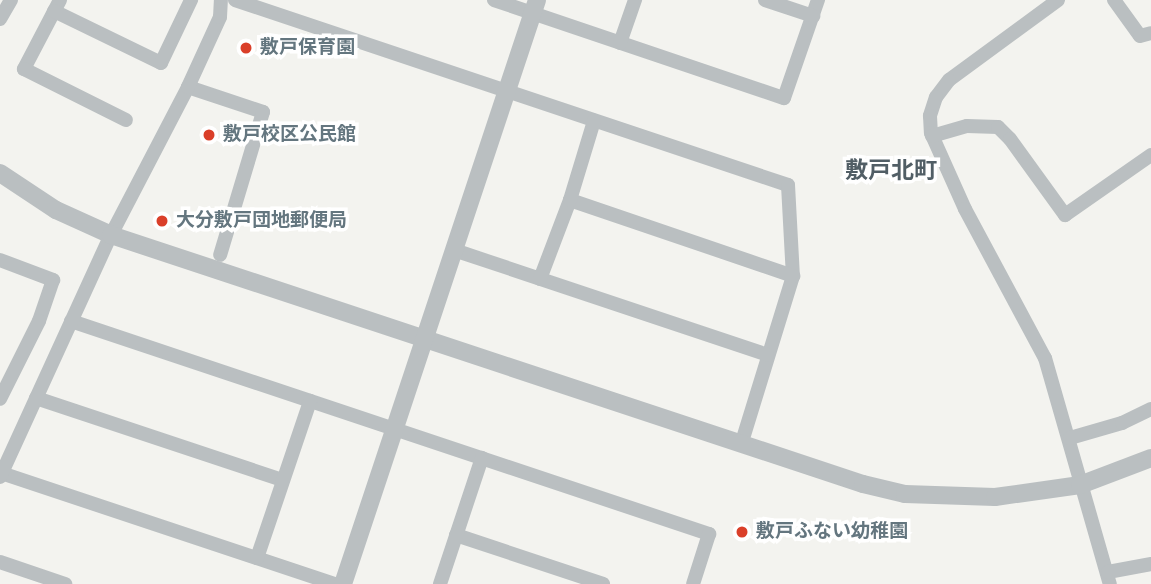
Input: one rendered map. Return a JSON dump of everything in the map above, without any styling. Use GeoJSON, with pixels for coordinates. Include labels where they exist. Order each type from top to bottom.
{"type":"FeatureCollection","features":[{"type":"Feature","properties":{"kind":"street"},"geometry":{"type":"LineString","coordinates":[[0,19],[11,0]]}},
{"type":"Feature","properties":{"kind":"street"},"geometry":{"type":"LineString","coordinates":[[221,0],[220,17],[188,87],[111,235],[1,475],[335,584]]}},
{"type":"Feature","properties":{"kind":"street"},"geometry":{"type":"LineString","coordinates":[[235,0],[788,186],[793,276],[744,435]]}},
{"type":"Feature","properties":{"kind":"street"},"geometry":{"type":"LineString","coordinates":[[494,0],[535,6],[620,43],[784,98],[818,0]]}},
{"type":"Feature","properties":{"kind":"street"},"geometry":{"type":"LineString","coordinates":[[620,43],[635,0]]}},
{"type":"Feature","properties":{"kind":"street"},"geometry":{"type":"LineString","coordinates":[[765,0],[813,16]]}},
{"type":"Feature","properties":{"kind":"street"},"geometry":{"type":"LineString","coordinates":[[1058,0],[949,80],[936,97],[930,117],[932,135],[965,209],[1045,358],[1109,578],[1151,564]]}},
{"type":"Feature","properties":{"kind":"street"},"geometry":{"type":"LineString","coordinates":[[1114,0],[1140,36],[1151,33]]}},
{"type":"Feature","properties":{"kind":"street"},"geometry":{"type":"LineString","coordinates":[[126,120],[24,69],[57,5],[161,63],[188,1]]}},
{"type":"Feature","properties":{"kind":"street"},"geometry":{"type":"LineString","coordinates":[[343,584],[535,6]]}},
{"type":"Feature","properties":{"kind":"street"},"geometry":{"type":"LineString","coordinates":[[188,87],[263,113],[220,255]]}},
{"type":"Feature","properties":{"kind":"street"},"geometry":{"type":"LineString","coordinates":[[540,279],[570,200],[594,121]]}},
{"type":"Feature","properties":{"kind":"street"},"geometry":{"type":"LineString","coordinates":[[932,135],[967,126],[998,127],[1010,139],[1065,215],[1151,155]]}},
{"type":"Feature","properties":{"kind":"street"},"geometry":{"type":"LineString","coordinates":[[0,173],[56,210],[111,235],[863,484],[905,494],[995,498],[1080,485],[1151,458]]}},
{"type":"Feature","properties":{"kind":"street"},"geometry":{"type":"LineString","coordinates":[[570,200],[793,276]]}},
{"type":"Feature","properties":{"kind":"street"},"geometry":{"type":"LineString","coordinates":[[454,250],[767,355]]}},
{"type":"Feature","properties":{"kind":"street"},"geometry":{"type":"LineString","coordinates":[[0,260],[52,281],[39,321],[0,399]]}},
{"type":"Feature","properties":{"kind":"street"},"geometry":{"type":"LineString","coordinates":[[71,321],[709,534],[693,584]]}},
{"type":"Feature","properties":{"kind":"street"},"geometry":{"type":"LineString","coordinates":[[36,398],[283,480]]}},
{"type":"Feature","properties":{"kind":"street"},"geometry":{"type":"LineString","coordinates":[[257,558],[310,401]]}},
{"type":"Feature","properties":{"kind":"street"},"geometry":{"type":"LineString","coordinates":[[1070,439],[1122,423],[1151,409]]}},
{"type":"Feature","properties":{"kind":"street"},"geometry":{"type":"LineString","coordinates":[[440,584],[482,458]]}},
{"type":"Feature","properties":{"kind":"street"},"geometry":{"type":"LineString","coordinates":[[456,535],[603,584]]}},
{"type":"Feature","properties":{"kind":"street"},"geometry":{"type":"LineString","coordinates":[[0,562],[65,584]]}},
{"type":"Feature","properties":{"kind":"place","name":"敷戸保育園"},"geometry":{"type":"Point","coordinates":[246,48]}},
{"type":"Feature","properties":{"kind":"place","name":"敷戸校区公民館"},"geometry":{"type":"Point","coordinates":[209,135]}},
{"type":"Feature","properties":{"kind":"place","name":"大分敷戸団地郵便局"},"geometry":{"type":"Point","coordinates":[162,221]}},
{"type":"Feature","properties":{"kind":"place","name":"敷戸ふない幼稚園"},"geometry":{"type":"Point","coordinates":[742,532]}},
{"type":"Feature","properties":{"kind":"district","name":"敷戸北町"},"geometry":{"type":"Point","coordinates":[891,171]}}]}
